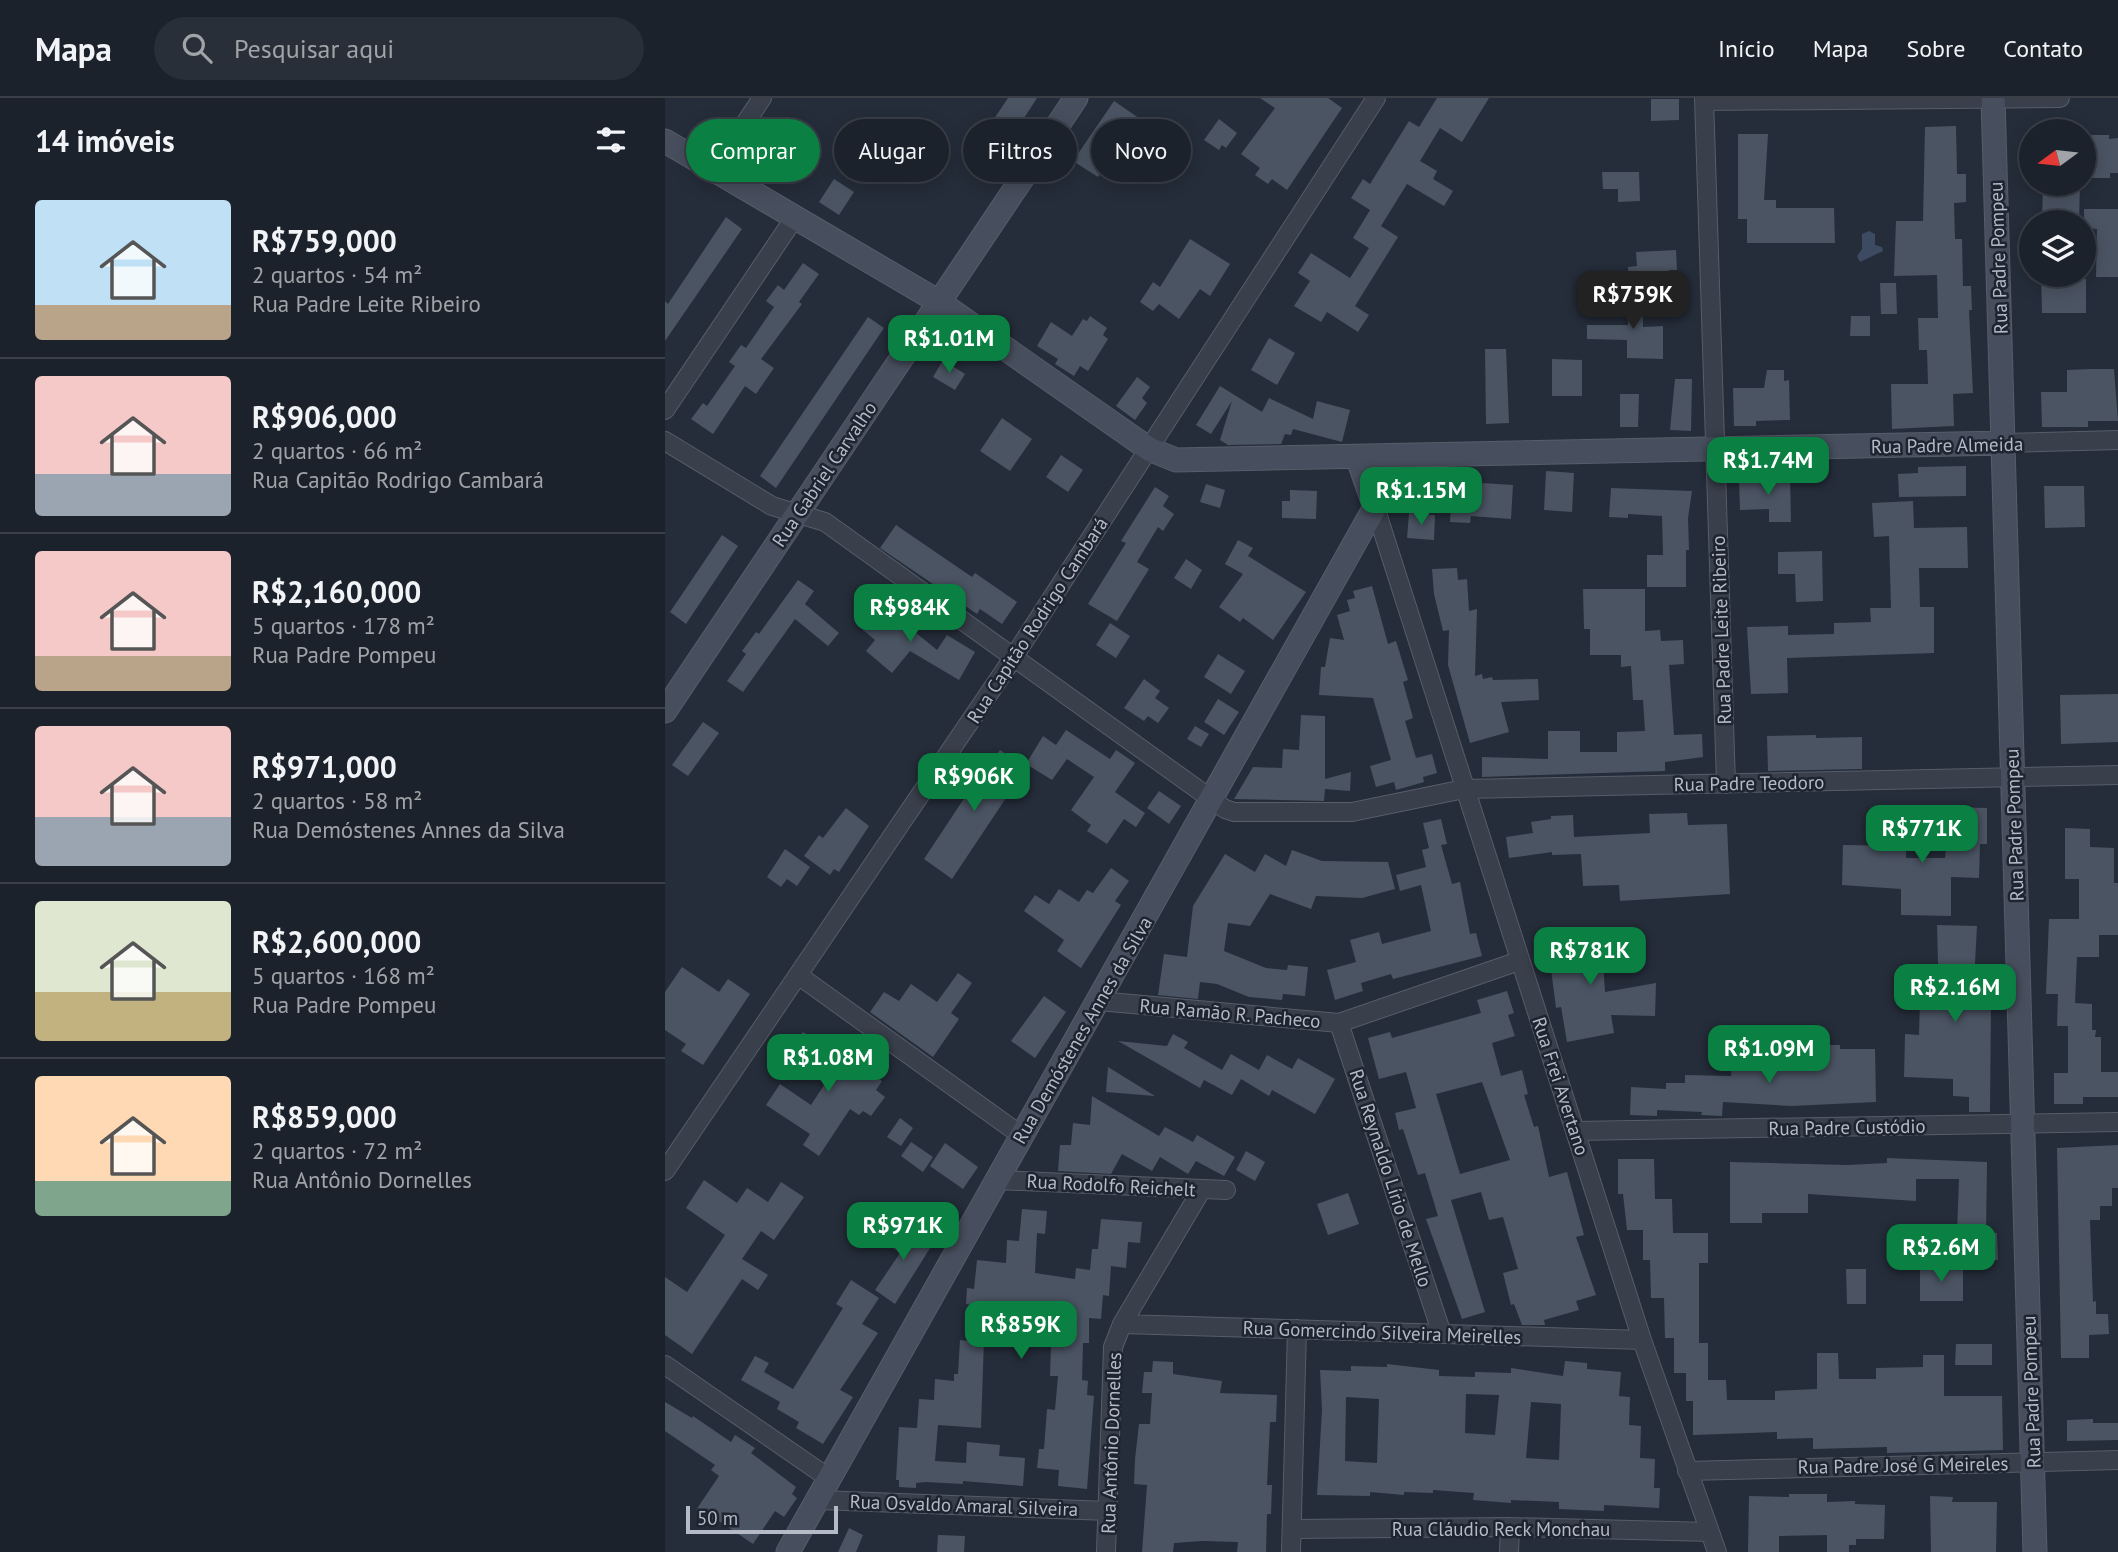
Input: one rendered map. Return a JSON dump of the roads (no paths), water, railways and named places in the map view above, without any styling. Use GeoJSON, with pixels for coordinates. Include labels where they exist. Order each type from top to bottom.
{"type":"FeatureCollection","features":[{"type":"Feature","properties":{"kind":"street"},"geometry":{"type":"LineString","coordinates":[[748,119],[762,98]]}},
{"type":"Feature","properties":{"kind":"street","name":"Rua Gabriel Carvalho"},"geometry":{"type":"LineString","coordinates":[[665,710],[1076,98]]}},
{"type":"Feature","properties":{"kind":"street","name":"Rua Capitão Rodrigo Cambará"},"geometry":{"type":"LineString","coordinates":[[665,1171],[1015,655],[1376,98]]}},
{"type":"Feature","properties":{"kind":"street","name":"Rua Padre Pompeu"},"geometry":{"type":"LineString","coordinates":[[1993,98],[2035,1552]]}},
{"type":"Feature","properties":{"kind":"street"},"geometry":{"type":"LineString","coordinates":[[1704,100],[2060,98]]}},
{"type":"Feature","properties":{"kind":"street","name":"Rua Padre Leite Ribeiro"},"geometry":{"type":"LineString","coordinates":[[1704,100],[1726,784]]}},
{"type":"Feature","properties":{"kind":"street","name":"Rua Padre Almeida"},"geometry":{"type":"LineString","coordinates":[[665,141],[686,153]]}},
{"type":"Feature","properties":{"kind":"street","name":"Rua Padre Almeida"},"geometry":{"type":"LineString","coordinates":[[735,182],[939,302],[1149,449],[1176,460],[1358,459],[2118,440]]}},
{"type":"Feature","properties":{"kind":"street"},"geometry":{"type":"LineString","coordinates":[[665,410],[795,217]]}},
{"type":"Feature","properties":{"kind":"street","name":"Rua Padre Teodoro"},"geometry":{"type":"LineString","coordinates":[[665,441],[772,506],[825,522],[1015,655],[1226,809],[1242,813],[1352,812],[1465,789],[2118,775]]}},
{"type":"Feature","properties":{"kind":"street","name":"Rua Frei Avertano"},"geometry":{"type":"LineString","coordinates":[[1358,459],[1642,1339],[1717,1552]]}},
{"type":"Feature","properties":{"kind":"street","name":"Rua Demóstenes Annes da Silva"},"geometry":{"type":"LineString","coordinates":[[788,1552],[1375,507]]}},
{"type":"Feature","properties":{"kind":"street","name":"Rua Ramão R. Pacheco"},"geometry":{"type":"LineString","coordinates":[[1099,1001],[1339,1023],[1520,961]]}},
{"type":"Feature","properties":{"kind":"street"},"geometry":{"type":"LineString","coordinates":[[798,975],[1022,1136]]}},
{"type":"Feature","properties":{"kind":"street","name":"Rua Reynaldo Lírio de Mello"},"geometry":{"type":"LineString","coordinates":[[1339,1023],[1443,1334]]}},
{"type":"Feature","properties":{"kind":"street","name":"Rua Padre Custódio"},"geometry":{"type":"LineString","coordinates":[[1576,1131],[2118,1122]]}},
{"type":"Feature","properties":{"kind":"street","name":"Rua Rodolfo Reichelt"},"geometry":{"type":"LineString","coordinates":[[997,1180],[1226,1191]]}},
{"type":"Feature","properties":{"kind":"street","name":"Rua Antônio Dornelles"},"geometry":{"type":"LineString","coordinates":[[1106,1552],[1113,1347],[1122,1324],[1202,1189]]}},
{"type":"Feature","properties":{"kind":"street","name":"Rua Gomercindo Silveira Meirelles"},"geometry":{"type":"LineString","coordinates":[[1122,1324],[1642,1339]]}},
{"type":"Feature","properties":{"kind":"street"},"geometry":{"type":"LineString","coordinates":[[1291,1552],[1297,1329]]}},
{"type":"Feature","properties":{"kind":"street"},"geometry":{"type":"LineString","coordinates":[[665,1365],[830,1479]]}},
{"type":"Feature","properties":{"kind":"street","name":"Rua Padre José G Meireles"},"geometry":{"type":"LineString","coordinates":[[1687,1471],[2118,1460]]}},
{"type":"Feature","properties":{"kind":"street","name":"Rua Osvaldo Amaral Silveira"},"geometry":{"type":"LineString","coordinates":[[819,1500],[1108,1511]]}},
{"type":"Feature","properties":{"kind":"street"},"geometry":{"type":"LineString","coordinates":[[1509,1552],[1510,1527]]}},
{"type":"Feature","properties":{"kind":"street","name":"Rua Cláudio Reck Monchau"},"geometry":{"type":"LineString","coordinates":[[1292,1529],[1510,1527],[1710,1532]]}},
{"type":"Feature","properties":{"kind":"water"},"geometry":{"type":"Polygon","coordinates":[[[1869,231],[1875,234],[1875,245],[1882,247],[1883,251],[1860,262],[1857,256],[1862,249],[1862,234],[1869,231]]]}}]}
